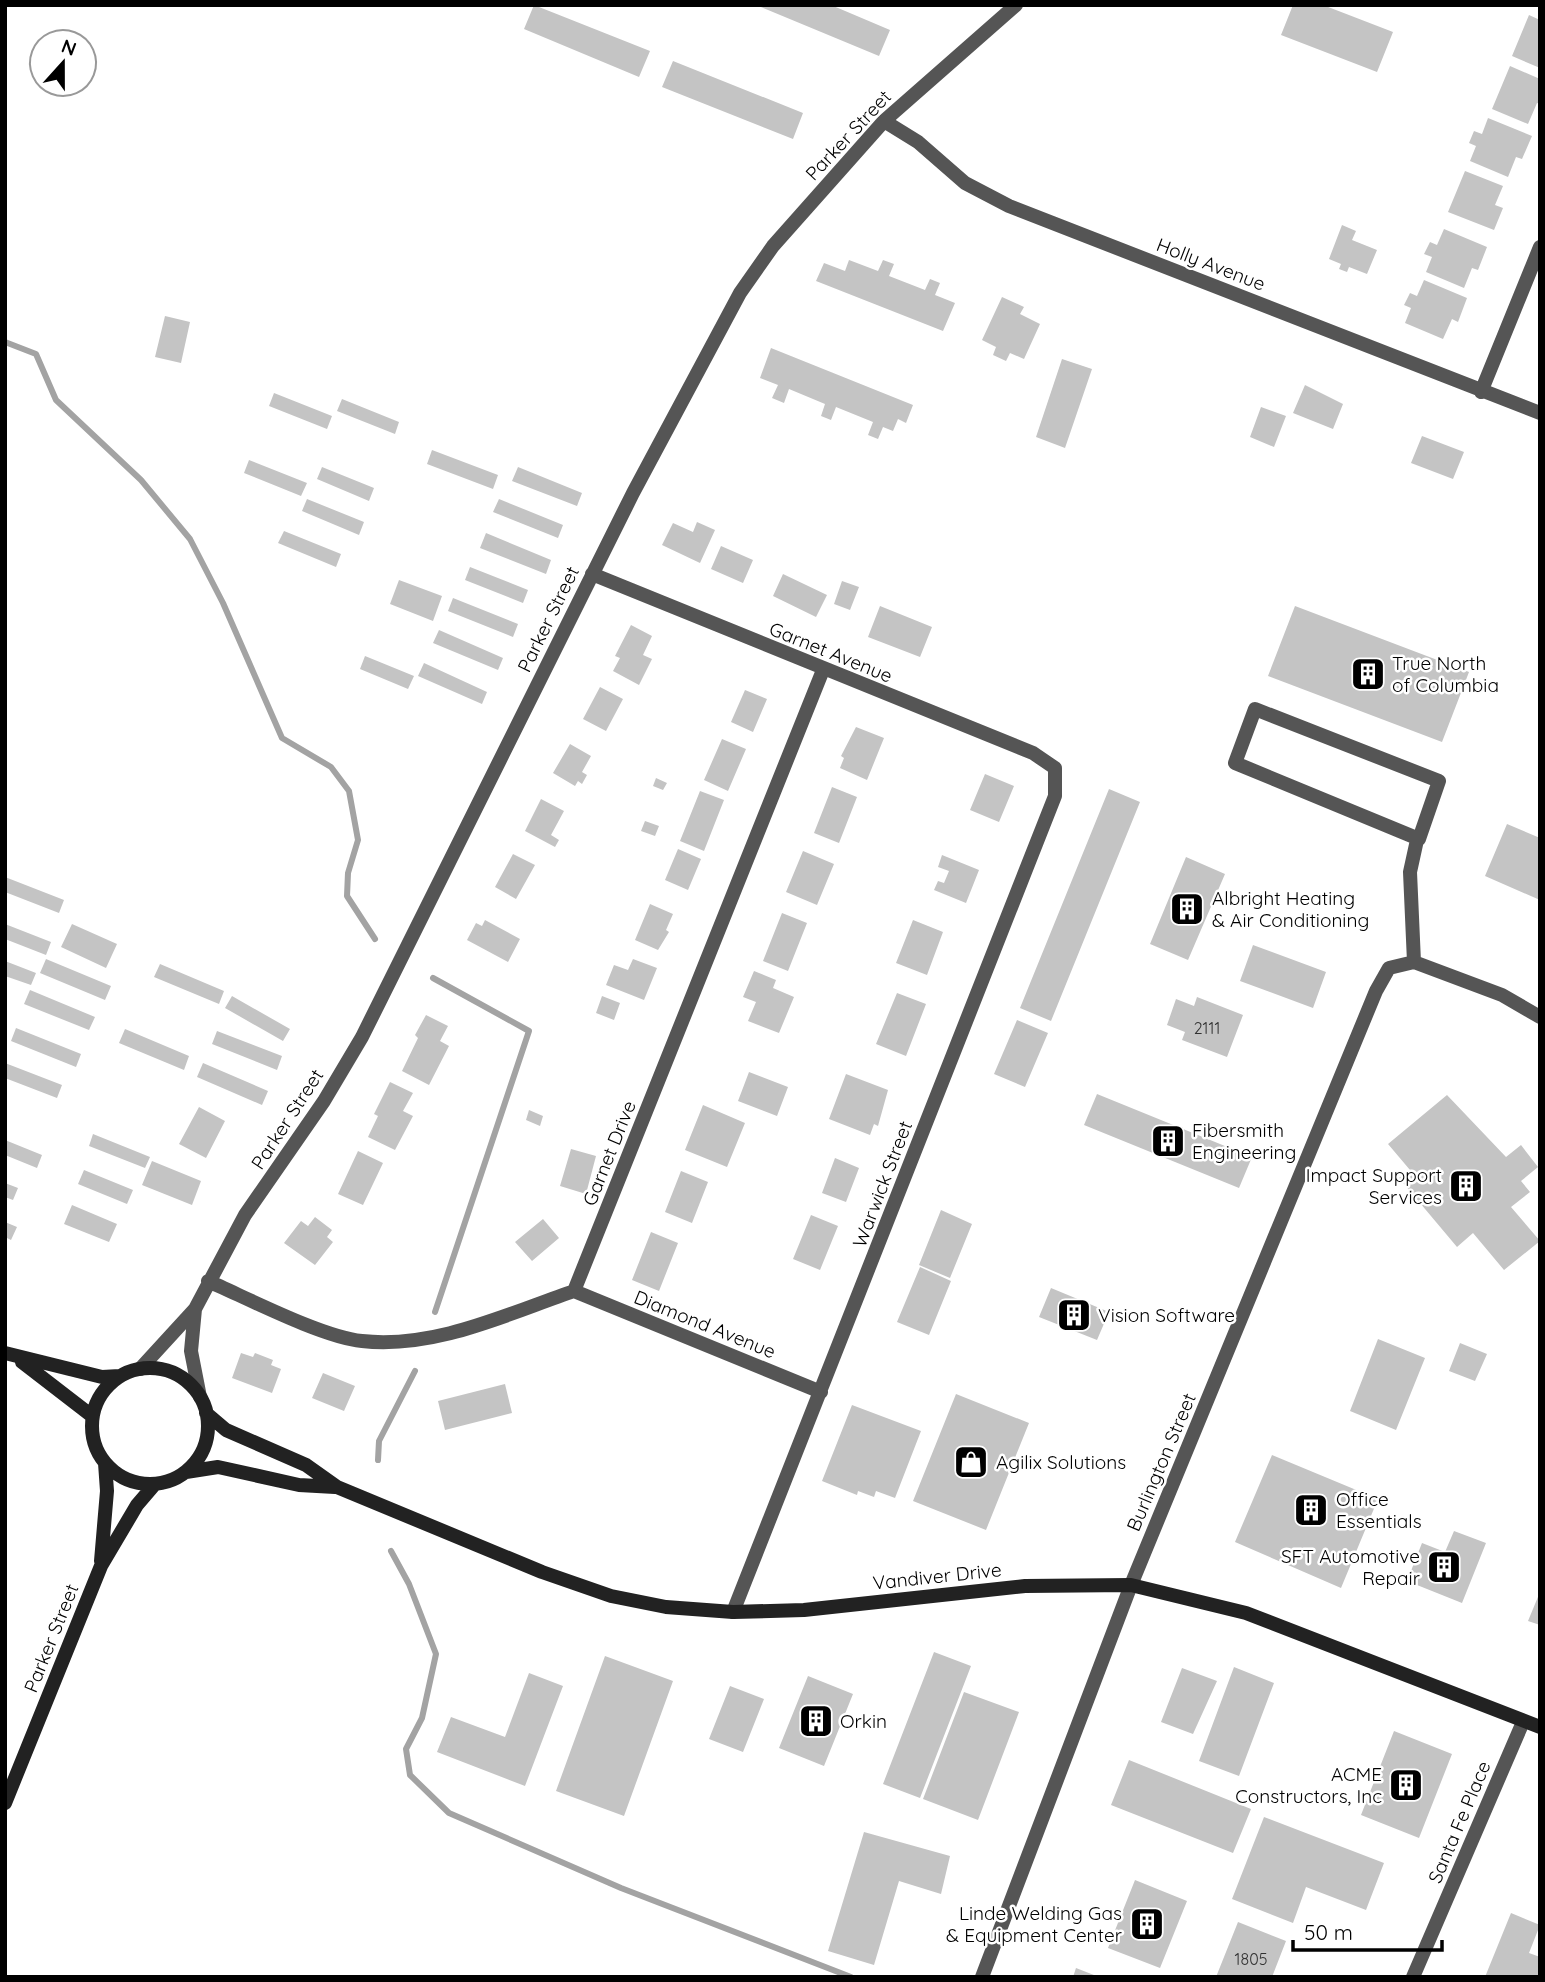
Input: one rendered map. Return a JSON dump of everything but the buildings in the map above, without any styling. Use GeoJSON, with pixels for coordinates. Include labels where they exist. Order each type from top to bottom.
{"type":"FeatureCollection","features":[{"type":"Feature","properties":{"kind":"main road"},"geometry":{"type":"LineString","coordinates":[[12,1356],[102,1377],[121,1376],[140,1369],[160,1369],[179,1376],[200,1397],[206,1413],[205,1445],[198,1460],[186,1472],[155,1484],[130,1481],[105,1464],[95,1446],[92,1416],[105,1389],[121,1376]]}},
{"type":"Feature","properties":{"kind":"main road"},"geometry":{"type":"LineString","coordinates":[[12,1356],[92,1416]]}},
{"type":"Feature","properties":{"kind":"main road","name":"Vandiver Drive"},"geometry":{"type":"LineString","coordinates":[[206,1413],[226,1430],[306,1465],[337,1488],[590,1590],[666,1607],[733,1612],[804,1610],[1025,1586],[1131,1585],[1246,1613],[1540,1727]]}},
{"type":"Feature","properties":{"kind":"main road","name":"Parker Street"},"geometry":{"type":"LineString","coordinates":[[101,1566],[107,1491],[105,1464]]}},
{"type":"Feature","properties":{"kind":"main road","name":"Vandiver Drive"},"geometry":{"type":"LineString","coordinates":[[186,1472],[218,1467],[299,1485],[337,1488]]}},
{"type":"Feature","properties":{"kind":"main road","name":"Parker Street"},"geometry":{"type":"LineString","coordinates":[[5,1802],[101,1566],[137,1504],[155,1484]]}},
{"type":"Feature","properties":{"kind":"street","name":"Parker Street"},"geometry":{"type":"LineString","coordinates":[[140,1369],[195,1309],[245,1215],[324,1101],[362,1037],[592,574],[740,293],[774,246],[884,121],[1016,5]]}},
{"type":"Feature","properties":{"kind":"street","name":"Holly Avenue"},"geometry":{"type":"LineString","coordinates":[[884,121],[918,142],[965,183],[1009,206],[1540,413]]}},
{"type":"Feature","properties":{"kind":"street"},"geometry":{"type":"LineString","coordinates":[[1481,392],[1540,247]]}},
{"type":"Feature","properties":{"kind":"street","name":"Garnet Avenue"},"geometry":{"type":"LineString","coordinates":[[592,574],[1033,753],[1055,768]]}},
{"type":"Feature","properties":{"kind":"street","name":"Garnet Drive"},"geometry":{"type":"LineString","coordinates":[[574,1291],[823,670]]}},
{"type":"Feature","properties":{"kind":"street"},"geometry":{"type":"LineString","coordinates":[[1419,839],[1235,763],[1255,709],[1439,781],[1410,872],[1414,962],[1502,995],[1540,1017]]}},
{"type":"Feature","properties":{"kind":"street","name":"Warwick Street"},"geometry":{"type":"LineString","coordinates":[[733,1612],[1055,796],[1055,768]]}},
{"type":"Feature","properties":{"kind":"street","name":"Burlington Street"},"geometry":{"type":"LineString","coordinates":[[982,1977],[1131,1585],[1376,991],[1390,968],[1414,962]]}},
{"type":"Feature","properties":{"kind":"street"},"geometry":{"type":"LineString","coordinates":[[208,1281],[329,1332],[361,1341],[410,1341],[464,1329],[574,1291]]}},
{"type":"Feature","properties":{"kind":"street","name":"Diamond Avenue"},"geometry":{"type":"LineString","coordinates":[[574,1291],[821,1392]]}},
{"type":"Feature","properties":{"kind":"street","name":"Parker Street"},"geometry":{"type":"LineString","coordinates":[[195,1309],[191,1351],[200,1397]]}},
{"type":"Feature","properties":{"kind":"street","name":"Santa Fe Place"},"geometry":{"type":"LineString","coordinates":[[1413,1977],[1523,1722]]}},
{"type":"Feature","properties":{"kind":"waterway"},"geometry":{"type":"LineString","coordinates":[[5,342],[36,354],[56,400],[141,480],[190,539],[223,603],[282,738],[331,767],[349,791],[358,840],[348,873],[347,896],[375,939]]}},
{"type":"Feature","properties":{"kind":"waterway"},"geometry":{"type":"LineString","coordinates":[[433,978],[529,1031],[435,1312]]}},
{"type":"Feature","properties":{"kind":"waterway"},"geometry":{"type":"LineString","coordinates":[[378,1460],[379,1441],[415,1371]]}},
{"type":"Feature","properties":{"kind":"waterway"},"geometry":{"type":"LineString","coordinates":[[391,1551],[409,1584],[436,1654],[422,1718],[406,1749],[410,1775],[449,1813],[621,1888],[851,1977]]}},
{"type":"Feature","properties":{"kind":"place","name":"True North of Columbia"},"geometry":{"type":"Point","coordinates":[1368,674]}},
{"type":"Feature","properties":{"kind":"place","name":"Albright Heating & Air Conditioning"},"geometry":{"type":"Point","coordinates":[1187,909]}},
{"type":"Feature","properties":{"kind":"place","name":"Fibersmith Engineering"},"geometry":{"type":"Point","coordinates":[1168,1141]}},
{"type":"Feature","properties":{"kind":"place","name":"Impact Support Services"},"geometry":{"type":"Point","coordinates":[1466,1186]}},
{"type":"Feature","properties":{"kind":"place","name":"Vision Software"},"geometry":{"type":"Point","coordinates":[1074,1315]}},
{"type":"Feature","properties":{"kind":"place","name":"Agilix Solutions"},"geometry":{"type":"Point","coordinates":[971,1462]}},
{"type":"Feature","properties":{"kind":"place","name":"Office Essentials"},"geometry":{"type":"Point","coordinates":[1311,1510]}},
{"type":"Feature","properties":{"kind":"place","name":"SFT Automotive Repair"},"geometry":{"type":"Point","coordinates":[1444,1567]}},
{"type":"Feature","properties":{"kind":"place","name":"Orkin"},"geometry":{"type":"Point","coordinates":[816,1721]}},
{"type":"Feature","properties":{"kind":"place","name":"ACME Constructors, Inc"},"geometry":{"type":"Point","coordinates":[1406,1785]}},
{"type":"Feature","properties":{"kind":"place","name":"Linde Welding Gas & Equipment Center"},"geometry":{"type":"Point","coordinates":[1147,1924]}}]}
